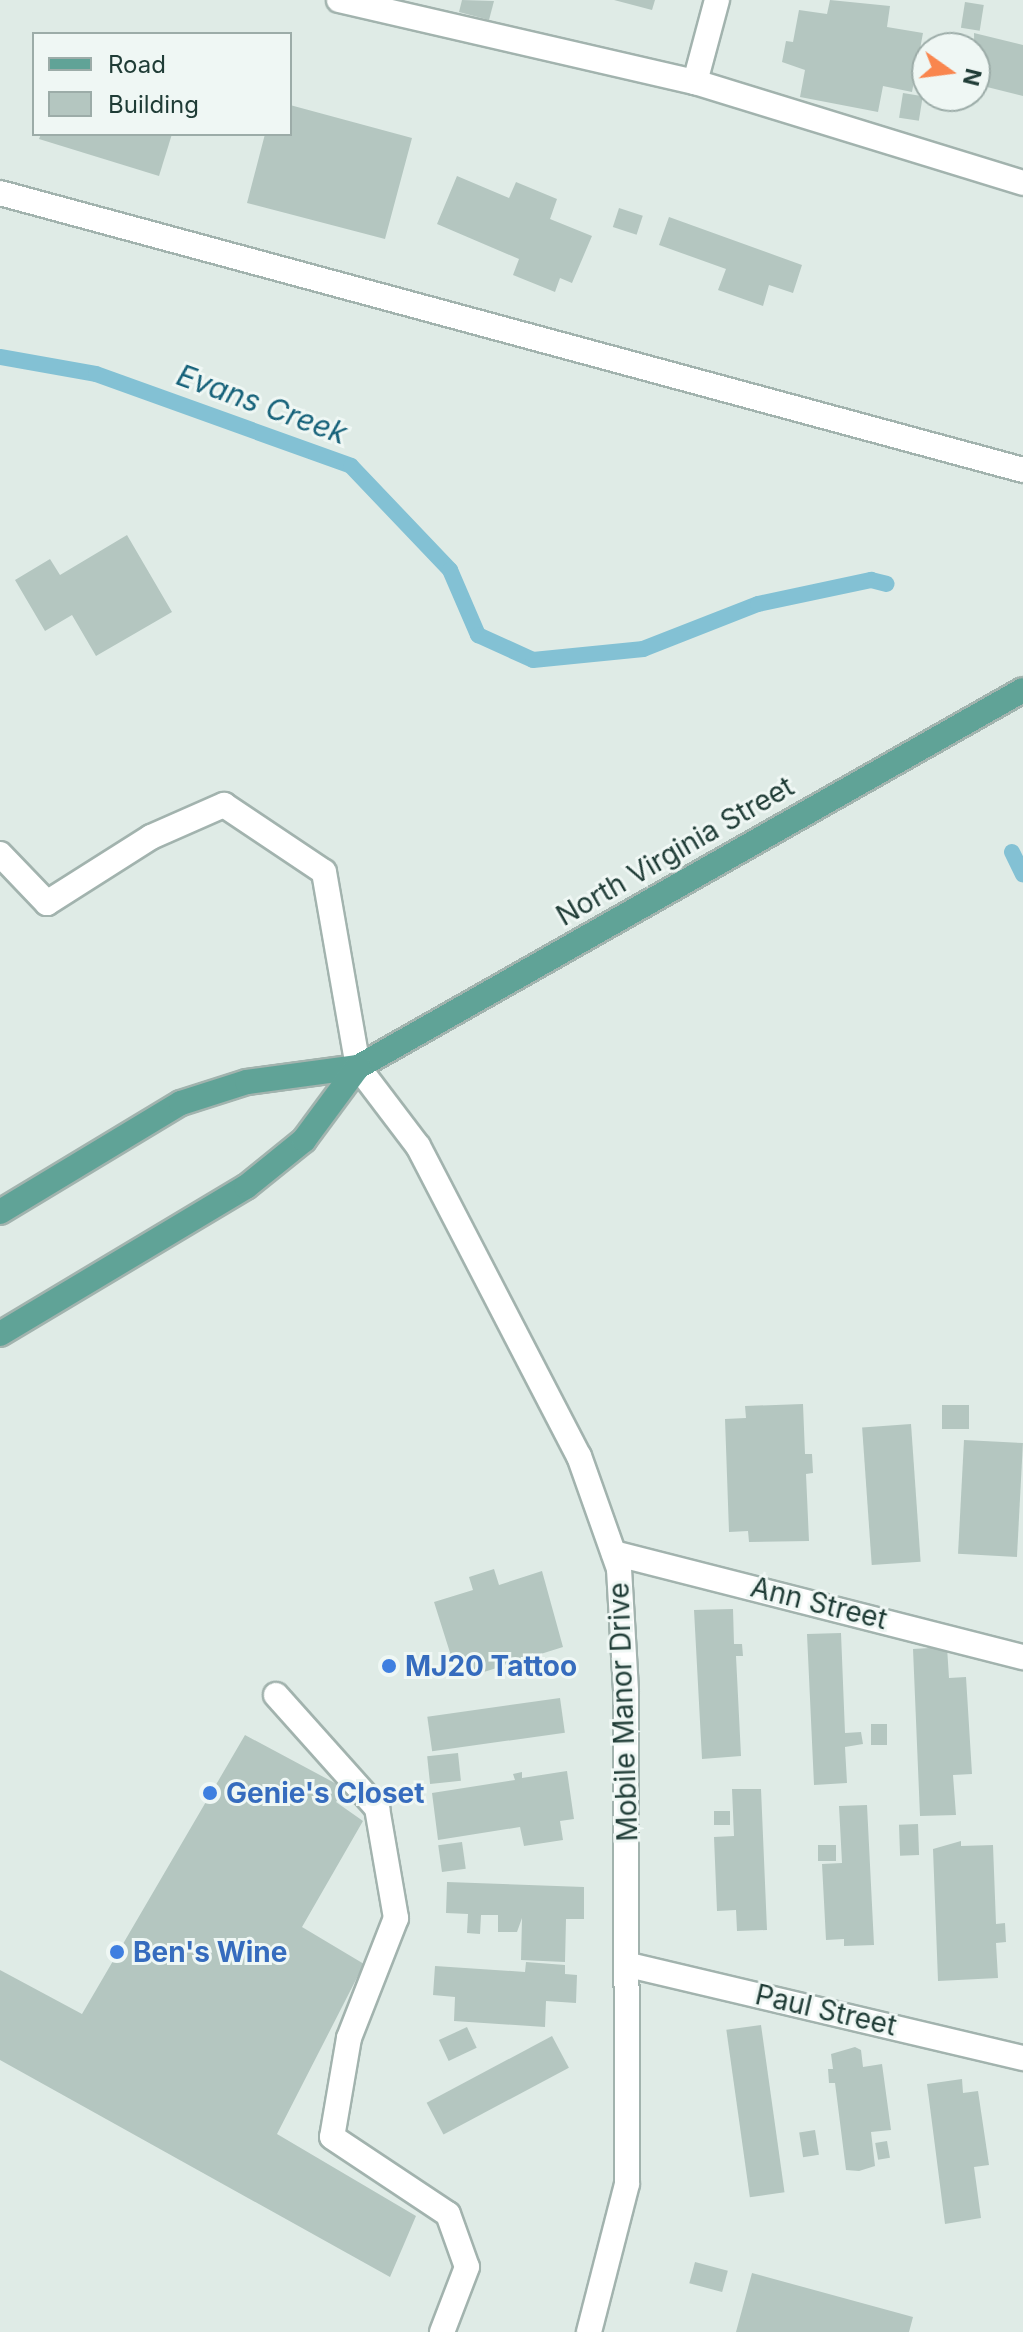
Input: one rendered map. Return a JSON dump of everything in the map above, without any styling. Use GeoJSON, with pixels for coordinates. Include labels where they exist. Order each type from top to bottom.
{"type":"FeatureCollection","features":[{"type":"Feature","properties":{"kind":"main road","name":"North Virginia Street"},"geometry":{"type":"LineString","coordinates":[[0,1212],[181,1103],[247,1082],[358,1067],[1023,690]]}},
{"type":"Feature","properties":{"kind":"main road","name":"North Virginia Street"},"geometry":{"type":"LineString","coordinates":[[0,1334],[246,1187],[304,1140],[358,1067]]}},
{"type":"Feature","properties":{"kind":"street"},"geometry":{"type":"LineString","coordinates":[[339,0],[695,82],[1023,183]]}},
{"type":"Feature","properties":{"kind":"street"},"geometry":{"type":"LineString","coordinates":[[695,82],[717,0]]}},
{"type":"Feature","properties":{"kind":"street"},"geometry":{"type":"LineString","coordinates":[[0,193],[1023,470]]}},
{"type":"Feature","properties":{"kind":"street"},"geometry":{"type":"LineString","coordinates":[[0,854],[47,903],[151,837],[224,805],[324,872],[358,1067]]}},
{"type":"Feature","properties":{"kind":"street","name":"Mobile Manor Drive"},"geometry":{"type":"LineString","coordinates":[[358,1067],[418,1146],[579,1456],[614,1553],[626,1692],[629,1965],[627,2184],[589,2332]]}},
{"type":"Feature","properties":{"kind":"street","name":"Ann Street"},"geometry":{"type":"LineString","coordinates":[[614,1553],[1023,1657]]}},
{"type":"Feature","properties":{"kind":"street"},"geometry":{"type":"LineString","coordinates":[[276,1695],[377,1808],[396,1918],[349,2038],[332,2137],[448,2214],[467,2267],[442,2332]]}},
{"type":"Feature","properties":{"kind":"street","name":"Paul Street"},"geometry":{"type":"LineString","coordinates":[[629,1965],[1023,2058]]}},
{"type":"Feature","properties":{"kind":"building"},"geometry":{"type":"Polygon","coordinates":[[[462,0],[494,1],[489,20],[459,12],[462,0]]]}},
{"type":"Feature","properties":{"kind":"building"},"geometry":{"type":"Polygon","coordinates":[[[614,0],[655,0],[652,10],[614,0]]]}},
{"type":"Feature","properties":{"kind":"building"},"geometry":{"type":"Polygon","coordinates":[[[830,0],[890,6],[887,27],[917,32],[911,32],[911,92],[883,86],[878,112],[800,97],[805,70],[782,62],[786,41],[793,42],[799,10],[827,14],[830,0]]]}},
{"type":"Feature","properties":{"kind":"building"},"geometry":{"type":"Polygon","coordinates":[[[965,2],[984,5],[980,31],[961,28],[965,2]]]}},
{"type":"Feature","properties":{"kind":"building"},"geometry":{"type":"Polygon","coordinates":[[[991,37],[1023,45],[1023,96],[991,88],[991,37]]]}},
{"type":"Feature","properties":{"kind":"building"},"geometry":{"type":"Polygon","coordinates":[[[903,93],[911,94],[911,112],[920,112],[919,121],[899,118],[903,93]]]}},
{"type":"Feature","properties":{"kind":"building"},"geometry":{"type":"Polygon","coordinates":[[[292,106],[412,138],[385,239],[247,203],[264,136],[292,136],[292,106]]]}},
{"type":"Feature","properties":{"kind":"building"},"geometry":{"type":"Polygon","coordinates":[[[40,136],[171,136],[159,176],[39,139],[40,136]]]}},
{"type":"Feature","properties":{"kind":"building"},"geometry":{"type":"Polygon","coordinates":[[[457,176],[509,198],[516,182],[557,199],[550,219],[592,236],[572,283],[560,278],[555,292],[513,275],[519,259],[437,224],[457,176]]]}},
{"type":"Feature","properties":{"kind":"building"},"geometry":{"type":"Polygon","coordinates":[[[619,208],[643,216],[637,235],[613,227],[619,208]]]}},
{"type":"Feature","properties":{"kind":"building"},"geometry":{"type":"Polygon","coordinates":[[[669,217],[802,265],[793,293],[769,285],[763,306],[718,290],[726,269],[659,245],[669,217]]]}},
{"type":"Feature","properties":{"kind":"building"},"geometry":{"type":"Polygon","coordinates":[[[127,535],[172,612],[96,656],[72,615],[45,631],[15,580],[50,559],[60,575],[127,535]]]}},
{"type":"Feature","properties":{"kind":"building"},"geometry":{"type":"Polygon","coordinates":[[[803,1404],[805,1454],[812,1454],[813,1473],[806,1474],[809,1541],[749,1542],[748,1531],[729,1532],[725,1419],[746,1418],[745,1406],[803,1404]]]}},
{"type":"Feature","properties":{"kind":"building"},"geometry":{"type":"Polygon","coordinates":[[[942,1405],[969,1405],[969,1429],[942,1429],[942,1405]]]}},
{"type":"Feature","properties":{"kind":"building"},"geometry":{"type":"Polygon","coordinates":[[[911,1424],[921,1562],[872,1565],[862,1427],[911,1424]]]}},
{"type":"Feature","properties":{"kind":"building"},"geometry":{"type":"Polygon","coordinates":[[[964,1440],[1023,1443],[1017,1557],[958,1554],[964,1440]]]}},
{"type":"Feature","properties":{"kind":"building"},"geometry":{"type":"Polygon","coordinates":[[[494,1569],[499,1585],[542,1571],[563,1647],[468,1677],[462,1656],[452,1659],[434,1602],[473,1590],[469,1577],[494,1569]]]}},
{"type":"Feature","properties":{"kind":"building"},"geometry":{"type":"Polygon","coordinates":[[[733,1609],[734,1644],[742,1644],[743,1656],[736,1656],[741,1756],[702,1759],[694,1610],[733,1609]]]}},
{"type":"Feature","properties":{"kind":"building"},"geometry":{"type":"Polygon","coordinates":[[[841,1633],[845,1733],[861,1732],[863,1744],[845,1747],[847,1783],[814,1785],[807,1634],[841,1633]]]}},
{"type":"Feature","properties":{"kind":"building"},"geometry":{"type":"Polygon","coordinates":[[[947,1647],[949,1678],[966,1677],[972,1774],[953,1775],[956,1815],[920,1816],[913,1649],[947,1647]]]}},
{"type":"Feature","properties":{"kind":"building"},"geometry":{"type":"Polygon","coordinates":[[[560,1698],[565,1733],[432,1751],[427,1717],[560,1698]]]}},
{"type":"Feature","properties":{"kind":"building"},"geometry":{"type":"Polygon","coordinates":[[[871,1724],[887,1724],[887,1745],[871,1745],[871,1724]]]}},
{"type":"Feature","properties":{"kind":"building"},"geometry":{"type":"Polygon","coordinates":[[[245,1735],[346,1789],[336,1802],[363,1821],[302,1927],[364,1964],[277,2134],[416,2216],[390,2277],[0,2060],[0,1970],[82,2014],[245,1735]]]}},
{"type":"Feature","properties":{"kind":"building"},"geometry":{"type":"Polygon","coordinates":[[[458,1753],[461,1781],[430,1784],[427,1756],[458,1753]]]}},
{"type":"Feature","properties":{"kind":"building"},"geometry":{"type":"Polygon","coordinates":[[[567,1771],[574,1819],[560,1821],[563,1840],[524,1846],[520,1827],[438,1840],[432,1793],[515,1780],[513,1774],[522,1772],[522,1778],[567,1771]]]}},
{"type":"Feature","properties":{"kind":"building"},"geometry":{"type":"Polygon","coordinates":[[[732,1789],[761,1789],[767,1930],[737,1931],[736,1910],[717,1911],[714,1837],[734,1836],[732,1789]]]}},
{"type":"Feature","properties":{"kind":"building"},"geometry":{"type":"Polygon","coordinates":[[[867,1805],[874,1945],[844,1946],[844,1939],[826,1940],[822,1864],[842,1863],[839,1806],[867,1805]]]}},
{"type":"Feature","properties":{"kind":"building"},"geometry":{"type":"Polygon","coordinates":[[[714,1811],[730,1811],[730,1825],[714,1825],[714,1811]]]}},
{"type":"Feature","properties":{"kind":"building"},"geometry":{"type":"Polygon","coordinates":[[[918,1824],[919,1855],[900,1856],[899,1825],[918,1824]]]}},
{"type":"Feature","properties":{"kind":"building"},"geometry":{"type":"Polygon","coordinates":[[[961,1841],[961,1846],[993,1845],[996,1924],[1005,1923],[1006,1942],[996,1943],[998,1978],[938,1981],[933,1849],[961,1841]]]}},
{"type":"Feature","properties":{"kind":"building"},"geometry":{"type":"Polygon","coordinates":[[[462,1842],[466,1869],[442,1872],[438,1845],[462,1842]]]}},
{"type":"Feature","properties":{"kind":"building"},"geometry":{"type":"Polygon","coordinates":[[[818,1845],[836,1845],[836,1861],[818,1861],[818,1845]]]}},
{"type":"Feature","properties":{"kind":"building"},"geometry":{"type":"Polygon","coordinates":[[[447,1882],[584,1887],[584,1919],[566,1919],[565,1962],[521,1960],[522,1918],[517,1932],[498,1932],[498,1915],[481,1915],[480,1934],[467,1933],[468,1914],[446,1913],[447,1882]]]}},
{"type":"Feature","properties":{"kind":"building"},"geometry":{"type":"Polygon","coordinates":[[[526,1962],[565,1965],[565,1974],[577,1975],[576,2003],[546,2001],[545,2027],[454,2021],[455,1997],[433,1995],[435,1966],[525,1972],[526,1962]]]}},
{"type":"Feature","properties":{"kind":"building"},"geometry":{"type":"Polygon","coordinates":[[[761,2025],[785,2192],[750,2197],[726,2030],[761,2025]]]}},
{"type":"Feature","properties":{"kind":"building"},"geometry":{"type":"Polygon","coordinates":[[[467,2027],[477,2048],[449,2061],[439,2040],[467,2027]]]}},
{"type":"Feature","properties":{"kind":"building"},"geometry":{"type":"Polygon","coordinates":[[[552,2036],[569,2068],[444,2134],[427,2103],[552,2036]]]}},
{"type":"Feature","properties":{"kind":"building"},"geometry":{"type":"Polygon","coordinates":[[[855,2047],[861,2050],[863,2067],[882,2064],[891,2130],[871,2132],[875,2166],[859,2171],[846,2170],[835,2083],[829,2083],[828,2069],[833,2069],[831,2054],[855,2047]]]}},
{"type":"Feature","properties":{"kind":"building"},"geometry":{"type":"Polygon","coordinates":[[[962,2079],[963,2093],[978,2091],[989,2165],[974,2167],[981,2218],[945,2224],[927,2084],[962,2079]]]}},
{"type":"Feature","properties":{"kind":"building"},"geometry":{"type":"Polygon","coordinates":[[[815,2130],[819,2155],[803,2157],[799,2133],[815,2130]]]}},
{"type":"Feature","properties":{"kind":"building"},"geometry":{"type":"Polygon","coordinates":[[[887,2141],[890,2158],[878,2160],[875,2143],[887,2141]]]}},
{"type":"Feature","properties":{"kind":"building"},"geometry":{"type":"Polygon","coordinates":[[[695,2262],[728,2271],[722,2292],[689,2283],[695,2262]]]}},
{"type":"Feature","properties":{"kind":"building"},"geometry":{"type":"Polygon","coordinates":[[[752,2273],[913,2317],[909,2332],[736,2332],[752,2273]]]}},
{"type":"Feature","properties":{"kind":"waterway","name":"Evans Creek"},"geometry":{"type":"LineString","coordinates":[[0,357],[96,374],[351,466],[450,570],[478,635],[533,660],[643,649],[758,604],[871,580],[887,584]]}},
{"type":"Feature","properties":{"kind":"waterway","name":"Evans Creek"},"geometry":{"type":"LineString","coordinates":[[1012,852],[1023,875]]}},
{"type":"Feature","properties":{"kind":"place","name":"MJ20 Tattoo"},"geometry":{"type":"Point","coordinates":[389,1666]}},
{"type":"Feature","properties":{"kind":"place","name":"Genie's Closet"},"geometry":{"type":"Point","coordinates":[210,1793]}},
{"type":"Feature","properties":{"kind":"place","name":"Ben's Wine"},"geometry":{"type":"Point","coordinates":[117,1952]}}]}
